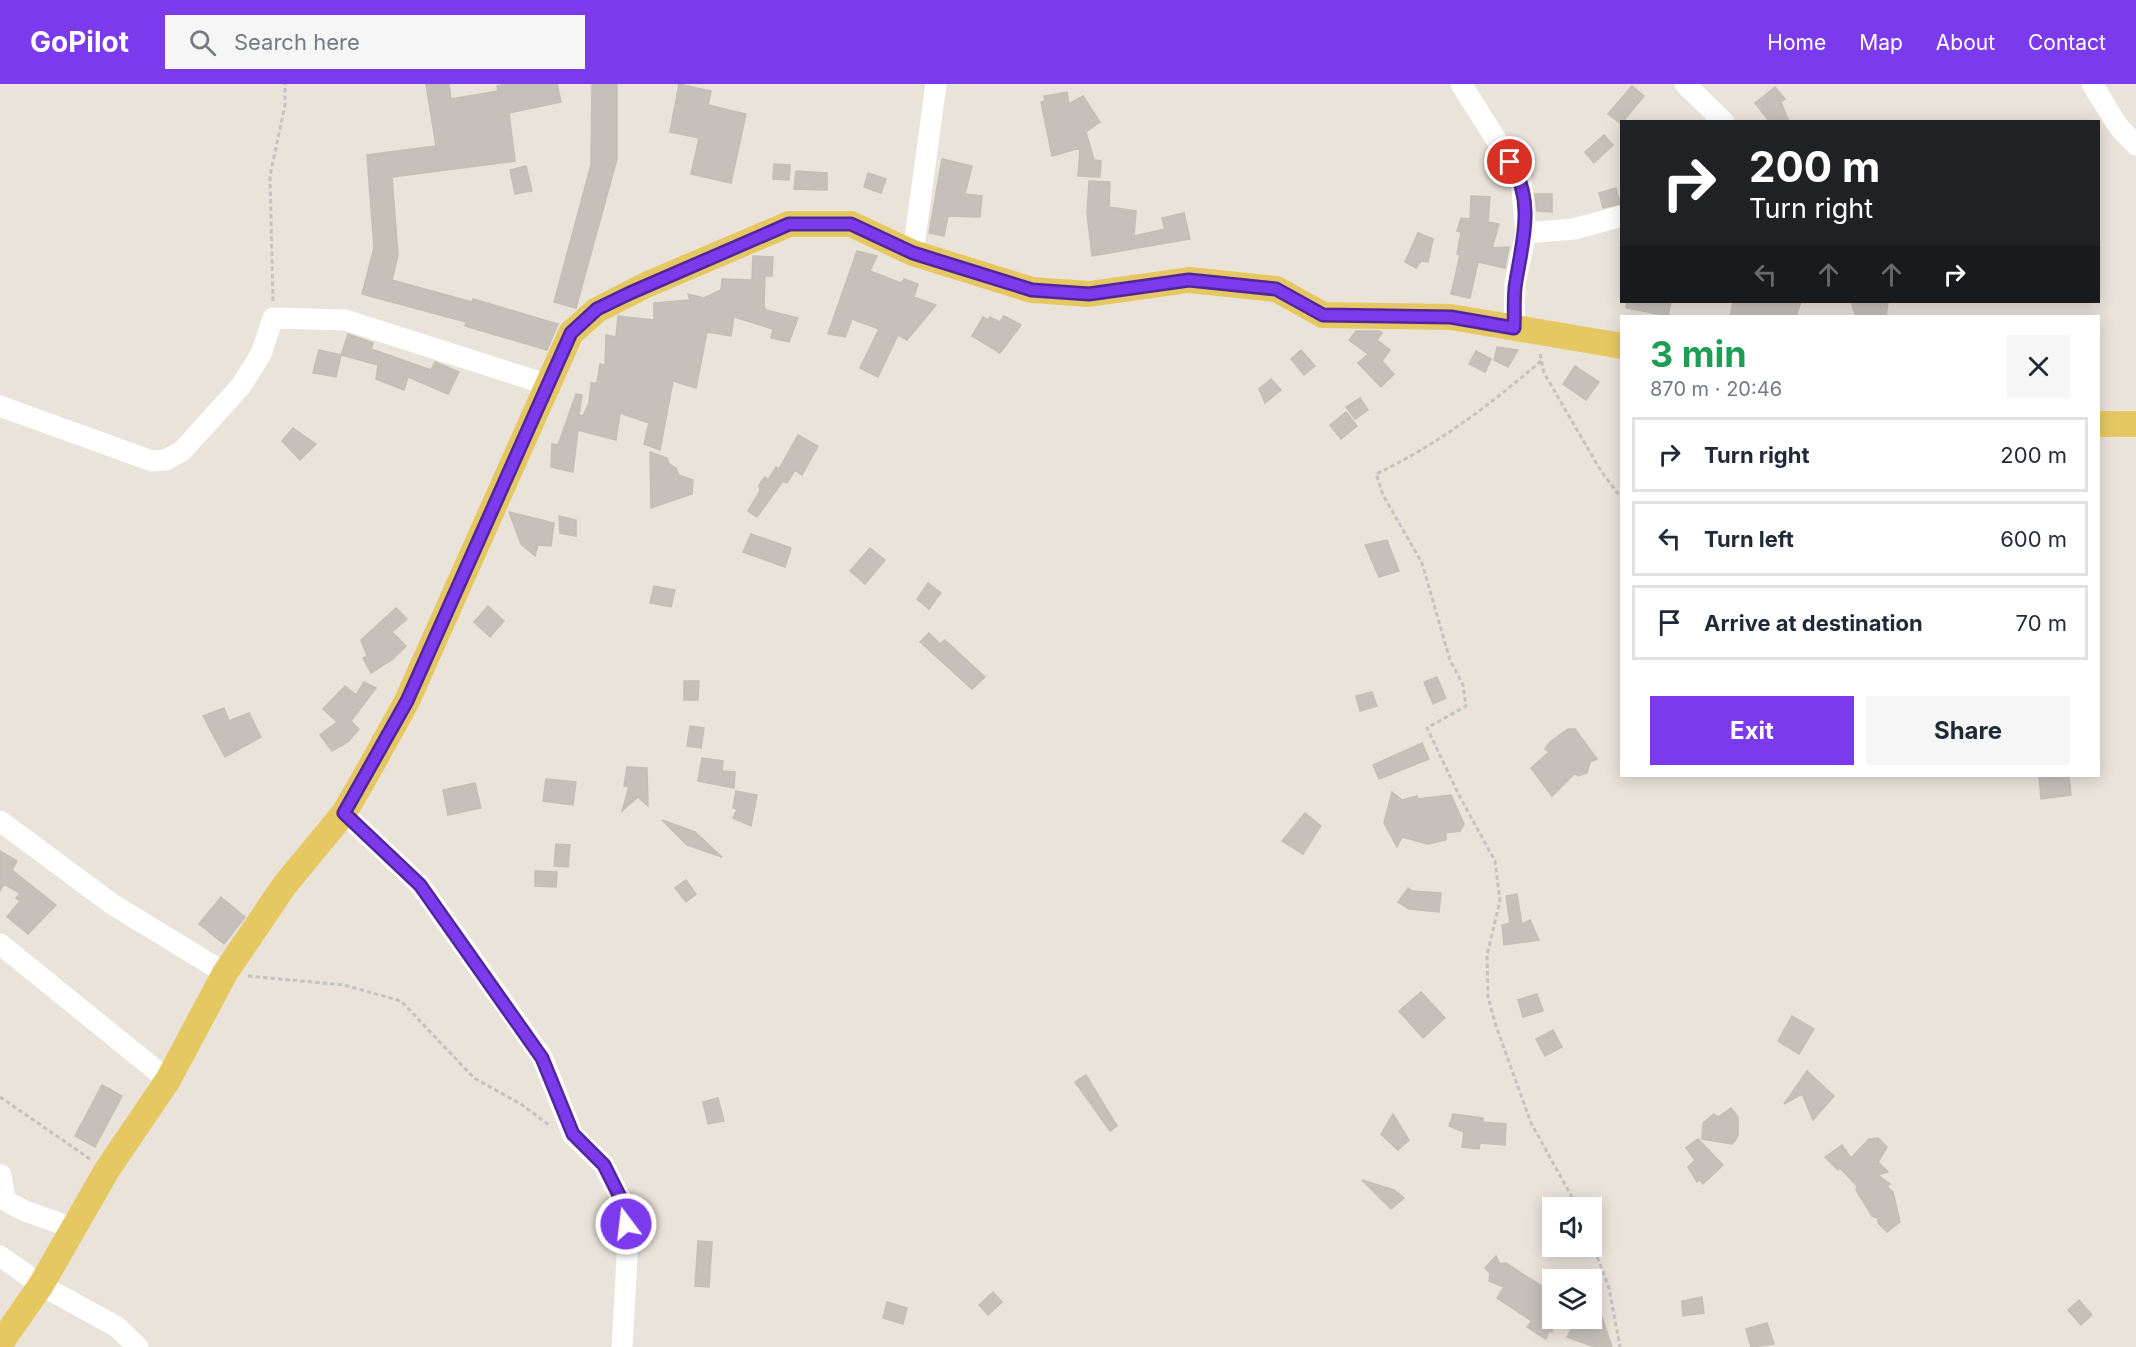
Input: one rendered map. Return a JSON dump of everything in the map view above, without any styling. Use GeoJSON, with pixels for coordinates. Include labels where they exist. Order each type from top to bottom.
{"type":"FeatureCollection","features":[{"type":"Feature","properties":{"kind":"main road"},"geometry":{"type":"LineString","coordinates":[[0,1344],[41,1285],[107,1170],[168,1080],[225,973],[284,886],[344,813],[407,701],[571,333],[597,309],[646,285],[789,224],[851,224],[913,253],[1032,290],[1089,294],[1189,280],[1276,289],[1323,315],[1451,317],[1620,346]]}},
{"type":"Feature","properties":{"kind":"main road"},"geometry":{"type":"LineString","coordinates":[[2100,424],[2136,424]]}},
{"type":"Feature","properties":{"kind":"street"},"geometry":{"type":"LineString","coordinates":[[913,253],[936,84]]}},
{"type":"Feature","properties":{"kind":"street"},"geometry":{"type":"LineString","coordinates":[[1461,84],[1521,179],[1526,233],[1515,283],[1520,329]]}},
{"type":"Feature","properties":{"kind":"street"},"geometry":{"type":"LineString","coordinates":[[1685,84],[1722,120]]}},
{"type":"Feature","properties":{"kind":"street"},"geometry":{"type":"LineString","coordinates":[[2092,84],[2118,126],[2136,145]]}},
{"type":"Feature","properties":{"kind":"street"},"geometry":{"type":"LineString","coordinates":[[1526,233],[1574,228],[1620,216]]}},
{"type":"Feature","properties":{"kind":"street"},"geometry":{"type":"LineString","coordinates":[[0,406],[152,461],[166,460],[182,451],[241,386],[261,354],[273,318],[345,320],[549,385]]}},
{"type":"Feature","properties":{"kind":"street"},"geometry":{"type":"LineString","coordinates":[[344,813],[420,885],[542,1058],[573,1134],[604,1165],[625,1207],[628,1241],[622,1347]]}},
{"type":"Feature","properties":{"kind":"street"},"geometry":{"type":"LineString","coordinates":[[0,821],[112,904],[225,973]]}},
{"type":"Feature","properties":{"kind":"street"},"geometry":{"type":"LineString","coordinates":[[0,944],[168,1080]]}},
{"type":"Feature","properties":{"kind":"street"},"geometry":{"type":"LineString","coordinates":[[1,1175],[5,1200],[21,1211],[49,1217],[73,1228]]}},
{"type":"Feature","properties":{"kind":"street"},"geometry":{"type":"LineString","coordinates":[[0,1256],[41,1285],[117,1327],[138,1347]]}},
{"type":"Feature","properties":{"kind":"path"},"geometry":{"type":"LineString","coordinates":[[273,318],[270,176],[285,105],[285,84]]}},
{"type":"Feature","properties":{"kind":"path"},"geometry":{"type":"LineString","coordinates":[[1520,329],[1540,352],[1544,374],[1601,471],[1620,496]]}},
{"type":"Feature","properties":{"kind":"path"},"geometry":{"type":"LineString","coordinates":[[1541,361],[1509,389],[1420,453],[1376,474],[1383,495],[1422,563],[1450,660],[1462,686],[1466,706],[1427,728],[1460,797],[1495,861],[1500,901],[1486,955],[1488,997],[1531,1123],[1572,1197]]}},
{"type":"Feature","properties":{"kind":"path"},"geometry":{"type":"LineString","coordinates":[[225,973],[344,985],[401,1001],[474,1078],[521,1104],[541,1121],[573,1134]]}},
{"type":"Feature","properties":{"kind":"path"},"geometry":{"type":"LineString","coordinates":[[0,1097],[107,1170]]}},
{"type":"Feature","properties":{"kind":"path"},"geometry":{"type":"LineString","coordinates":[[1597,1257],[1609,1288],[1620,1347]]}},
{"type":"Feature","properties":{"kind":"building"},"geometry":{"type":"Polygon","coordinates":[[[426,84],[449,84],[451,99],[498,91],[497,86],[505,84],[557,84],[561,102],[509,113],[515,161],[392,177],[398,255],[392,280],[472,302],[473,299],[558,324],[547,350],[465,326],[466,322],[362,294],[374,248],[367,155],[436,146],[426,84]]]}},
{"type":"Feature","properties":{"kind":"building"},"geometry":{"type":"Polygon","coordinates":[[[592,84],[617,84],[617,159],[576,308],[554,302],[591,165],[592,84]]]}},
{"type":"Feature","properties":{"kind":"building"},"geometry":{"type":"Polygon","coordinates":[[[679,84],[711,91],[708,105],[746,114],[731,183],[691,174],[699,138],[670,132],[679,84]]]}},
{"type":"Feature","properties":{"kind":"building"},"geometry":{"type":"Polygon","coordinates":[[[1632,86],[1644,96],[1624,120],[1620,120],[1620,123],[1608,114],[1632,86]]]}},
{"type":"Feature","properties":{"kind":"building"},"geometry":{"type":"Polygon","coordinates":[[[1775,87],[1785,99],[1781,102],[1788,120],[1768,120],[1755,103],[1775,87]]]}},
{"type":"Feature","properties":{"kind":"building"},"geometry":{"type":"Polygon","coordinates":[[[1067,92],[1069,104],[1083,96],[1100,122],[1086,132],[1094,160],[1101,161],[1100,177],[1078,176],[1080,148],[1052,156],[1041,102],[1045,101],[1044,96],[1067,92]]]}},
{"type":"Feature","properties":{"kind":"building"},"geometry":{"type":"Polygon","coordinates":[[[1604,135],[1613,145],[1594,163],[1585,152],[1604,135]]]}},
{"type":"Feature","properties":{"kind":"building"},"geometry":{"type":"Polygon","coordinates":[[[942,159],[972,166],[965,194],[982,196],[980,217],[948,216],[944,236],[929,233],[942,159]]]}},
{"type":"Feature","properties":{"kind":"building"},"geometry":{"type":"Polygon","coordinates":[[[774,164],[790,165],[789,180],[773,179],[774,164]]]}},
{"type":"Feature","properties":{"kind":"building"},"geometry":{"type":"Polygon","coordinates":[[[526,166],[532,191],[515,194],[510,170],[526,166]]]}},
{"type":"Feature","properties":{"kind":"building"},"geometry":{"type":"Polygon","coordinates":[[[796,171],[827,173],[827,190],[794,189],[796,171]]]}},
{"type":"Feature","properties":{"kind":"building"},"geometry":{"type":"Polygon","coordinates":[[[868,173],[886,179],[881,193],[864,187],[868,173]]]}},
{"type":"Feature","properties":{"kind":"building"},"geometry":{"type":"Polygon","coordinates":[[[1089,181],[1110,182],[1109,207],[1136,211],[1134,236],[1165,229],[1162,218],[1184,213],[1190,239],[1092,256],[1087,213],[1089,181]]]}},
{"type":"Feature","properties":{"kind":"building"},"geometry":{"type":"Polygon","coordinates":[[[1616,188],[1620,204],[1603,208],[1599,193],[1616,188]]]}},
{"type":"Feature","properties":{"kind":"building"},"geometry":{"type":"Polygon","coordinates":[[[1535,194],[1552,194],[1552,212],[1537,211],[1535,194]]]}},
{"type":"Feature","properties":{"kind":"building"},"geometry":{"type":"Polygon","coordinates":[[[1471,196],[1490,197],[1488,222],[1499,224],[1492,248],[1509,247],[1505,268],[1478,262],[1470,298],[1451,294],[1460,255],[1457,254],[1461,232],[1457,231],[1461,218],[1470,219],[1471,196]]]}},
{"type":"Feature","properties":{"kind":"building"},"geometry":{"type":"Polygon","coordinates":[[[1418,233],[1433,239],[1428,262],[1421,261],[1416,268],[1405,262],[1418,233]]]}},
{"type":"Feature","properties":{"kind":"building"},"geometry":{"type":"Polygon","coordinates":[[[857,251],[877,256],[870,271],[901,283],[904,279],[918,284],[914,297],[936,305],[907,340],[898,335],[878,377],[860,368],[879,329],[852,319],[845,337],[828,334],[857,251]]]}},
{"type":"Feature","properties":{"kind":"building"},"geometry":{"type":"Polygon","coordinates":[[[753,256],[773,257],[772,276],[765,276],[764,306],[766,310],[798,318],[789,342],[771,338],[773,329],[734,317],[731,336],[707,332],[696,388],[673,381],[660,450],[644,444],[649,423],[620,413],[616,440],[578,430],[573,472],[551,467],[552,444],[558,445],[576,394],[582,395],[579,415],[583,416],[589,403],[591,383],[597,383],[600,364],[605,365],[606,335],[616,337],[618,316],[654,320],[654,303],[690,300],[688,294],[704,298],[721,290],[722,279],[752,280],[753,256]]]}},
{"type":"Feature","properties":{"kind":"building"},"geometry":{"type":"Polygon","coordinates":[[[1627,303],[1671,303],[1668,315],[1626,308],[1627,303]]]}},
{"type":"Feature","properties":{"kind":"building"},"geometry":{"type":"Polygon","coordinates":[[[1733,303],[1801,303],[1796,315],[1730,315],[1733,303]]]}},
{"type":"Feature","properties":{"kind":"building"},"geometry":{"type":"Polygon","coordinates":[[[1851,303],[1888,303],[1886,315],[1856,315],[1851,303]]]}},
{"type":"Feature","properties":{"kind":"building"},"geometry":{"type":"Polygon","coordinates":[[[1004,316],[1021,325],[1000,353],[972,336],[983,317],[988,320],[990,317],[1000,322],[1004,316]]]}},
{"type":"Feature","properties":{"kind":"building"},"geometry":{"type":"Polygon","coordinates":[[[1356,331],[1379,331],[1382,333],[1377,340],[1390,350],[1382,361],[1394,374],[1381,387],[1358,363],[1368,354],[1349,340],[1356,331]]]}},
{"type":"Feature","properties":{"kind":"building"},"geometry":{"type":"Polygon","coordinates":[[[348,334],[373,343],[371,349],[431,370],[435,362],[459,372],[448,394],[408,377],[404,390],[376,379],[378,365],[341,355],[348,334]]]}},
{"type":"Feature","properties":{"kind":"building"},"geometry":{"type":"Polygon","coordinates":[[[1497,347],[1518,350],[1508,367],[1494,360],[1497,347]]]}},
{"type":"Feature","properties":{"kind":"building"},"geometry":{"type":"Polygon","coordinates":[[[319,350],[341,355],[336,377],[313,373],[319,350]]]}},
{"type":"Feature","properties":{"kind":"building"},"geometry":{"type":"Polygon","coordinates":[[[1301,350],[1315,366],[1304,375],[1291,359],[1301,350]]]}},
{"type":"Feature","properties":{"kind":"building"},"geometry":{"type":"Polygon","coordinates":[[[1476,351],[1491,359],[1485,372],[1469,364],[1476,351]]]}},
{"type":"Feature","properties":{"kind":"building"},"geometry":{"type":"Polygon","coordinates":[[[1575,366],[1599,382],[1586,400],[1563,384],[1575,366]]]}},
{"type":"Feature","properties":{"kind":"building"},"geometry":{"type":"Polygon","coordinates":[[[1271,379],[1281,390],[1265,403],[1259,389],[1271,379]]]}},
{"type":"Feature","properties":{"kind":"building"},"geometry":{"type":"Polygon","coordinates":[[[1360,398],[1368,410],[1355,419],[1346,407],[1360,398]]]}},
{"type":"Feature","properties":{"kind":"building"},"geometry":{"type":"Polygon","coordinates":[[[1346,412],[1357,426],[1341,439],[1330,425],[1346,412]]]}},
{"type":"Feature","properties":{"kind":"building"},"geometry":{"type":"Polygon","coordinates":[[[293,428],[316,444],[300,460],[282,441],[293,428]]]}},
{"type":"Feature","properties":{"kind":"building"},"geometry":{"type":"Polygon","coordinates":[[[798,435],[818,446],[802,475],[795,470],[787,483],[783,481],[757,517],[748,511],[760,491],[759,485],[765,477],[768,480],[776,467],[779,469],[798,435]]]}},
{"type":"Feature","properties":{"kind":"building"},"geometry":{"type":"Polygon","coordinates":[[[650,452],[667,458],[669,464],[676,468],[679,475],[693,480],[692,494],[651,508],[650,452]]]}},
{"type":"Feature","properties":{"kind":"building"},"geometry":{"type":"Polygon","coordinates":[[[509,512],[554,523],[551,546],[538,545],[535,556],[521,544],[509,512]]]}},
{"type":"Feature","properties":{"kind":"building"},"geometry":{"type":"Polygon","coordinates":[[[559,516],[576,520],[576,536],[560,533],[559,516]]]}},
{"type":"Feature","properties":{"kind":"building"},"geometry":{"type":"Polygon","coordinates":[[[751,534],[791,548],[785,567],[743,552],[751,534]]]}},
{"type":"Feature","properties":{"kind":"building"},"geometry":{"type":"Polygon","coordinates":[[[1387,540],[1399,571],[1379,577],[1365,545],[1387,540]]]}},
{"type":"Feature","properties":{"kind":"building"},"geometry":{"type":"Polygon","coordinates":[[[870,548],[885,560],[865,584],[850,571],[870,548]]]}},
{"type":"Feature","properties":{"kind":"building"},"geometry":{"type":"Polygon","coordinates":[[[928,583],[941,593],[929,609],[917,599],[928,583]]]}},
{"type":"Feature","properties":{"kind":"building"},"geometry":{"type":"Polygon","coordinates":[[[654,586],[675,590],[671,607],[650,603],[654,586]]]}},
{"type":"Feature","properties":{"kind":"building"},"geometry":{"type":"Polygon","coordinates":[[[488,606],[504,621],[490,637],[474,622],[488,606]]]}},
{"type":"Feature","properties":{"kind":"building"},"geometry":{"type":"Polygon","coordinates":[[[396,608],[407,619],[392,632],[406,646],[393,659],[371,673],[363,658],[367,656],[361,640],[396,608]]]}},
{"type":"Feature","properties":{"kind":"building"},"geometry":{"type":"Polygon","coordinates":[[[929,633],[940,644],[945,640],[985,677],[972,689],[920,642],[929,633]]]}},
{"type":"Feature","properties":{"kind":"building"},"geometry":{"type":"Polygon","coordinates":[[[1437,677],[1446,698],[1433,704],[1424,682],[1437,677]]]}},
{"type":"Feature","properties":{"kind":"building"},"geometry":{"type":"Polygon","coordinates":[[[684,681],[699,681],[698,700],[684,700],[684,681]]]}},
{"type":"Feature","properties":{"kind":"building"},"geometry":{"type":"Polygon","coordinates":[[[364,682],[376,688],[351,721],[359,729],[348,742],[332,751],[320,735],[337,722],[323,709],[345,686],[356,695],[364,682]]]}},
{"type":"Feature","properties":{"kind":"building"},"geometry":{"type":"Polygon","coordinates":[[[1372,692],[1377,706],[1360,711],[1356,696],[1372,692]]]}},
{"type":"Feature","properties":{"kind":"building"},"geometry":{"type":"Polygon","coordinates":[[[224,708],[229,721],[249,713],[261,737],[225,757],[203,716],[224,708]]]}},
{"type":"Feature","properties":{"kind":"building"},"geometry":{"type":"Polygon","coordinates":[[[690,726],[704,728],[701,748],[687,746],[690,726]]]}},
{"type":"Feature","properties":{"kind":"building"},"geometry":{"type":"Polygon","coordinates":[[[1568,729],[1575,729],[1597,759],[1590,762],[1587,773],[1578,776],[1575,773],[1552,796],[1531,768],[1549,752],[1545,749],[1550,742],[1568,729]]]}},
{"type":"Feature","properties":{"kind":"building"},"geometry":{"type":"Polygon","coordinates":[[[1422,743],[1429,759],[1379,779],[1373,765],[1422,743]]]}},
{"type":"Feature","properties":{"kind":"building"},"geometry":{"type":"Polygon","coordinates":[[[702,758],[723,761],[722,771],[735,772],[734,788],[698,781],[702,758]]]}},
{"type":"Feature","properties":{"kind":"building"},"geometry":{"type":"Polygon","coordinates":[[[627,767],[647,768],[648,806],[638,797],[622,811],[629,787],[624,786],[627,767]]]}},
{"type":"Feature","properties":{"kind":"building"},"geometry":{"type":"Polygon","coordinates":[[[2039,777],[2069,777],[2071,795],[2041,799],[2039,777]]]}},
{"type":"Feature","properties":{"kind":"building"},"geometry":{"type":"Polygon","coordinates":[[[546,779],[576,782],[573,805],[543,801],[546,779]]]}},
{"type":"Feature","properties":{"kind":"building"},"geometry":{"type":"Polygon","coordinates":[[[475,783],[481,808],[448,815],[443,790],[475,783]]]}},
{"type":"Feature","properties":{"kind":"building"},"geometry":{"type":"Polygon","coordinates":[[[736,791],[757,795],[751,826],[733,818],[737,809],[733,808],[736,791]]]}},
{"type":"Feature","properties":{"kind":"building"},"geometry":{"type":"Polygon","coordinates":[[[1392,792],[1402,800],[1417,796],[1418,799],[1451,795],[1464,824],[1460,831],[1446,833],[1446,840],[1428,844],[1402,837],[1397,847],[1384,823],[1392,792]]]}},
{"type":"Feature","properties":{"kind":"building"},"geometry":{"type":"Polygon","coordinates":[[[1305,813],[1321,826],[1303,854],[1282,841],[1305,813]]]}},
{"type":"Feature","properties":{"kind":"building"},"geometry":{"type":"Polygon","coordinates":[[[662,820],[695,832],[722,857],[687,845],[662,820]]]}},
{"type":"Feature","properties":{"kind":"building"},"geometry":{"type":"Polygon","coordinates":[[[556,844],[570,845],[568,867],[554,866],[556,844]]]}},
{"type":"Feature","properties":{"kind":"building"},"geometry":{"type":"Polygon","coordinates":[[[0,851],[17,861],[12,870],[56,905],[28,934],[7,917],[20,901],[16,898],[20,893],[4,884],[0,891],[0,851]]]}},
{"type":"Feature","properties":{"kind":"building"},"geometry":{"type":"Polygon","coordinates":[[[535,871],[557,872],[556,887],[535,886],[535,871]]]}},
{"type":"Feature","properties":{"kind":"building"},"geometry":{"type":"Polygon","coordinates":[[[686,880],[696,894],[686,902],[675,888],[686,880]]]}},
{"type":"Feature","properties":{"kind":"building"},"geometry":{"type":"Polygon","coordinates":[[[1408,888],[1412,891],[1441,893],[1439,912],[1409,909],[1398,902],[1408,888]]]}},
{"type":"Feature","properties":{"kind":"building"},"geometry":{"type":"Polygon","coordinates":[[[1517,894],[1522,924],[1530,920],[1539,940],[1504,945],[1502,925],[1510,923],[1506,896],[1517,894]]]}},
{"type":"Feature","properties":{"kind":"building"},"geometry":{"type":"Polygon","coordinates":[[[221,897],[245,917],[224,944],[199,924],[221,897]]]}},
{"type":"Feature","properties":{"kind":"building"},"geometry":{"type":"Polygon","coordinates":[[[1421,992],[1445,1018],[1423,1038],[1399,1011],[1421,992]]]}},
{"type":"Feature","properties":{"kind":"building"},"geometry":{"type":"Polygon","coordinates":[[[1537,994],[1543,1011],[1523,1017],[1518,1000],[1537,994]]]}},
{"type":"Feature","properties":{"kind":"building"},"geometry":{"type":"Polygon","coordinates":[[[1792,1016],[1814,1029],[1799,1054],[1778,1041],[1792,1016]]]}},
{"type":"Feature","properties":{"kind":"building"},"geometry":{"type":"Polygon","coordinates":[[[1553,1030],[1562,1047],[1545,1056],[1536,1039],[1553,1030]]]}},
{"type":"Feature","properties":{"kind":"building"},"geometry":{"type":"Polygon","coordinates":[[[1807,1071],[1834,1096],[1813,1120],[1802,1094],[1784,1104],[1807,1071]]]}},
{"type":"Feature","properties":{"kind":"building"},"geometry":{"type":"Polygon","coordinates":[[[1086,1075],[1117,1126],[1110,1131],[1075,1082],[1086,1075]]]}},
{"type":"Feature","properties":{"kind":"building"},"geometry":{"type":"Polygon","coordinates":[[[102,1085],[122,1096],[95,1147],[75,1136],[102,1085]]]}},
{"type":"Feature","properties":{"kind":"building"},"geometry":{"type":"Polygon","coordinates":[[[718,1098],[724,1121],[708,1124],[703,1102],[718,1098]]]}},
{"type":"Feature","properties":{"kind":"building"},"geometry":{"type":"Polygon","coordinates":[[[1731,1108],[1738,1117],[1738,1135],[1735,1141],[1732,1144],[1702,1139],[1703,1123],[1714,1114],[1718,1117],[1731,1108]]]}},
{"type":"Feature","properties":{"kind":"building"},"geometry":{"type":"Polygon","coordinates":[[[1393,1114],[1409,1140],[1398,1150],[1381,1134],[1393,1114]]]}},
{"type":"Feature","properties":{"kind":"building"},"geometry":{"type":"Polygon","coordinates":[[[1453,1114],[1483,1118],[1483,1122],[1506,1124],[1505,1145],[1480,1143],[1479,1149],[1462,1147],[1464,1132],[1449,1126],[1453,1114]]]}},
{"type":"Feature","properties":{"kind":"building"},"geometry":{"type":"Polygon","coordinates":[[[1878,1138],[1887,1147],[1878,1162],[1888,1172],[1878,1175],[1890,1184],[1887,1187],[1893,1192],[1900,1222],[1887,1232],[1878,1223],[1878,1218],[1872,1216],[1856,1190],[1857,1186],[1840,1168],[1838,1170],[1825,1157],[1842,1145],[1851,1158],[1869,1139],[1878,1138]]]}},
{"type":"Feature","properties":{"kind":"building"},"geometry":{"type":"Polygon","coordinates":[[[1698,1139],[1723,1165],[1703,1184],[1700,1180],[1697,1182],[1688,1167],[1695,1160],[1686,1148],[1698,1139]]]}},
{"type":"Feature","properties":{"kind":"building"},"geometry":{"type":"Polygon","coordinates":[[[1362,1180],[1394,1190],[1404,1198],[1391,1209],[1362,1180]]]}},
{"type":"Feature","properties":{"kind":"building"},"geometry":{"type":"Polygon","coordinates":[[[698,1241],[712,1242],[709,1287],[695,1286],[698,1241]]]}},
{"type":"Feature","properties":{"kind":"building"},"geometry":{"type":"Polygon","coordinates":[[[1496,1256],[1500,1264],[1506,1263],[1542,1286],[1542,1329],[1552,1329],[1546,1339],[1527,1327],[1532,1321],[1497,1298],[1504,1287],[1489,1281],[1490,1273],[1485,1268],[1496,1256]]]}},
{"type":"Feature","properties":{"kind":"building"},"geometry":{"type":"Polygon","coordinates":[[[993,1292],[1002,1302],[988,1315],[979,1305],[993,1292]]]}},
{"type":"Feature","properties":{"kind":"building"},"geometry":{"type":"Polygon","coordinates":[[[1702,1297],[1704,1313],[1683,1316],[1682,1301],[1702,1297]]]}},
{"type":"Feature","properties":{"kind":"building"},"geometry":{"type":"Polygon","coordinates":[[[2079,1300],[2092,1315],[2081,1325],[2068,1310],[2079,1300]]]}},
{"type":"Feature","properties":{"kind":"building"},"geometry":{"type":"Polygon","coordinates":[[[887,1302],[907,1308],[903,1324],[883,1318],[887,1302]]]}},
{"type":"Feature","properties":{"kind":"building"},"geometry":{"type":"Polygon","coordinates":[[[1602,1317],[1612,1347],[1595,1347],[1567,1337],[1572,1329],[1602,1329],[1602,1317]]]}},
{"type":"Feature","properties":{"kind":"building"},"geometry":{"type":"Polygon","coordinates":[[[1767,1323],[1774,1344],[1751,1347],[1746,1329],[1767,1323]]]}},
{"type":"Feature","properties":{"kind":"route"},"geometry":{"type":"LineString","coordinates":[[626,1224],[625,1207],[604,1165],[573,1134],[542,1058],[420,885],[344,813],[407,701],[571,333],[597,309],[646,285],[789,224],[851,224],[913,253],[999,282],[1032,290],[1089,294],[1189,280],[1276,289],[1323,315],[1451,317],[1514,328],[1515,283],[1526,233],[1521,179],[1510,162]]}}]}
